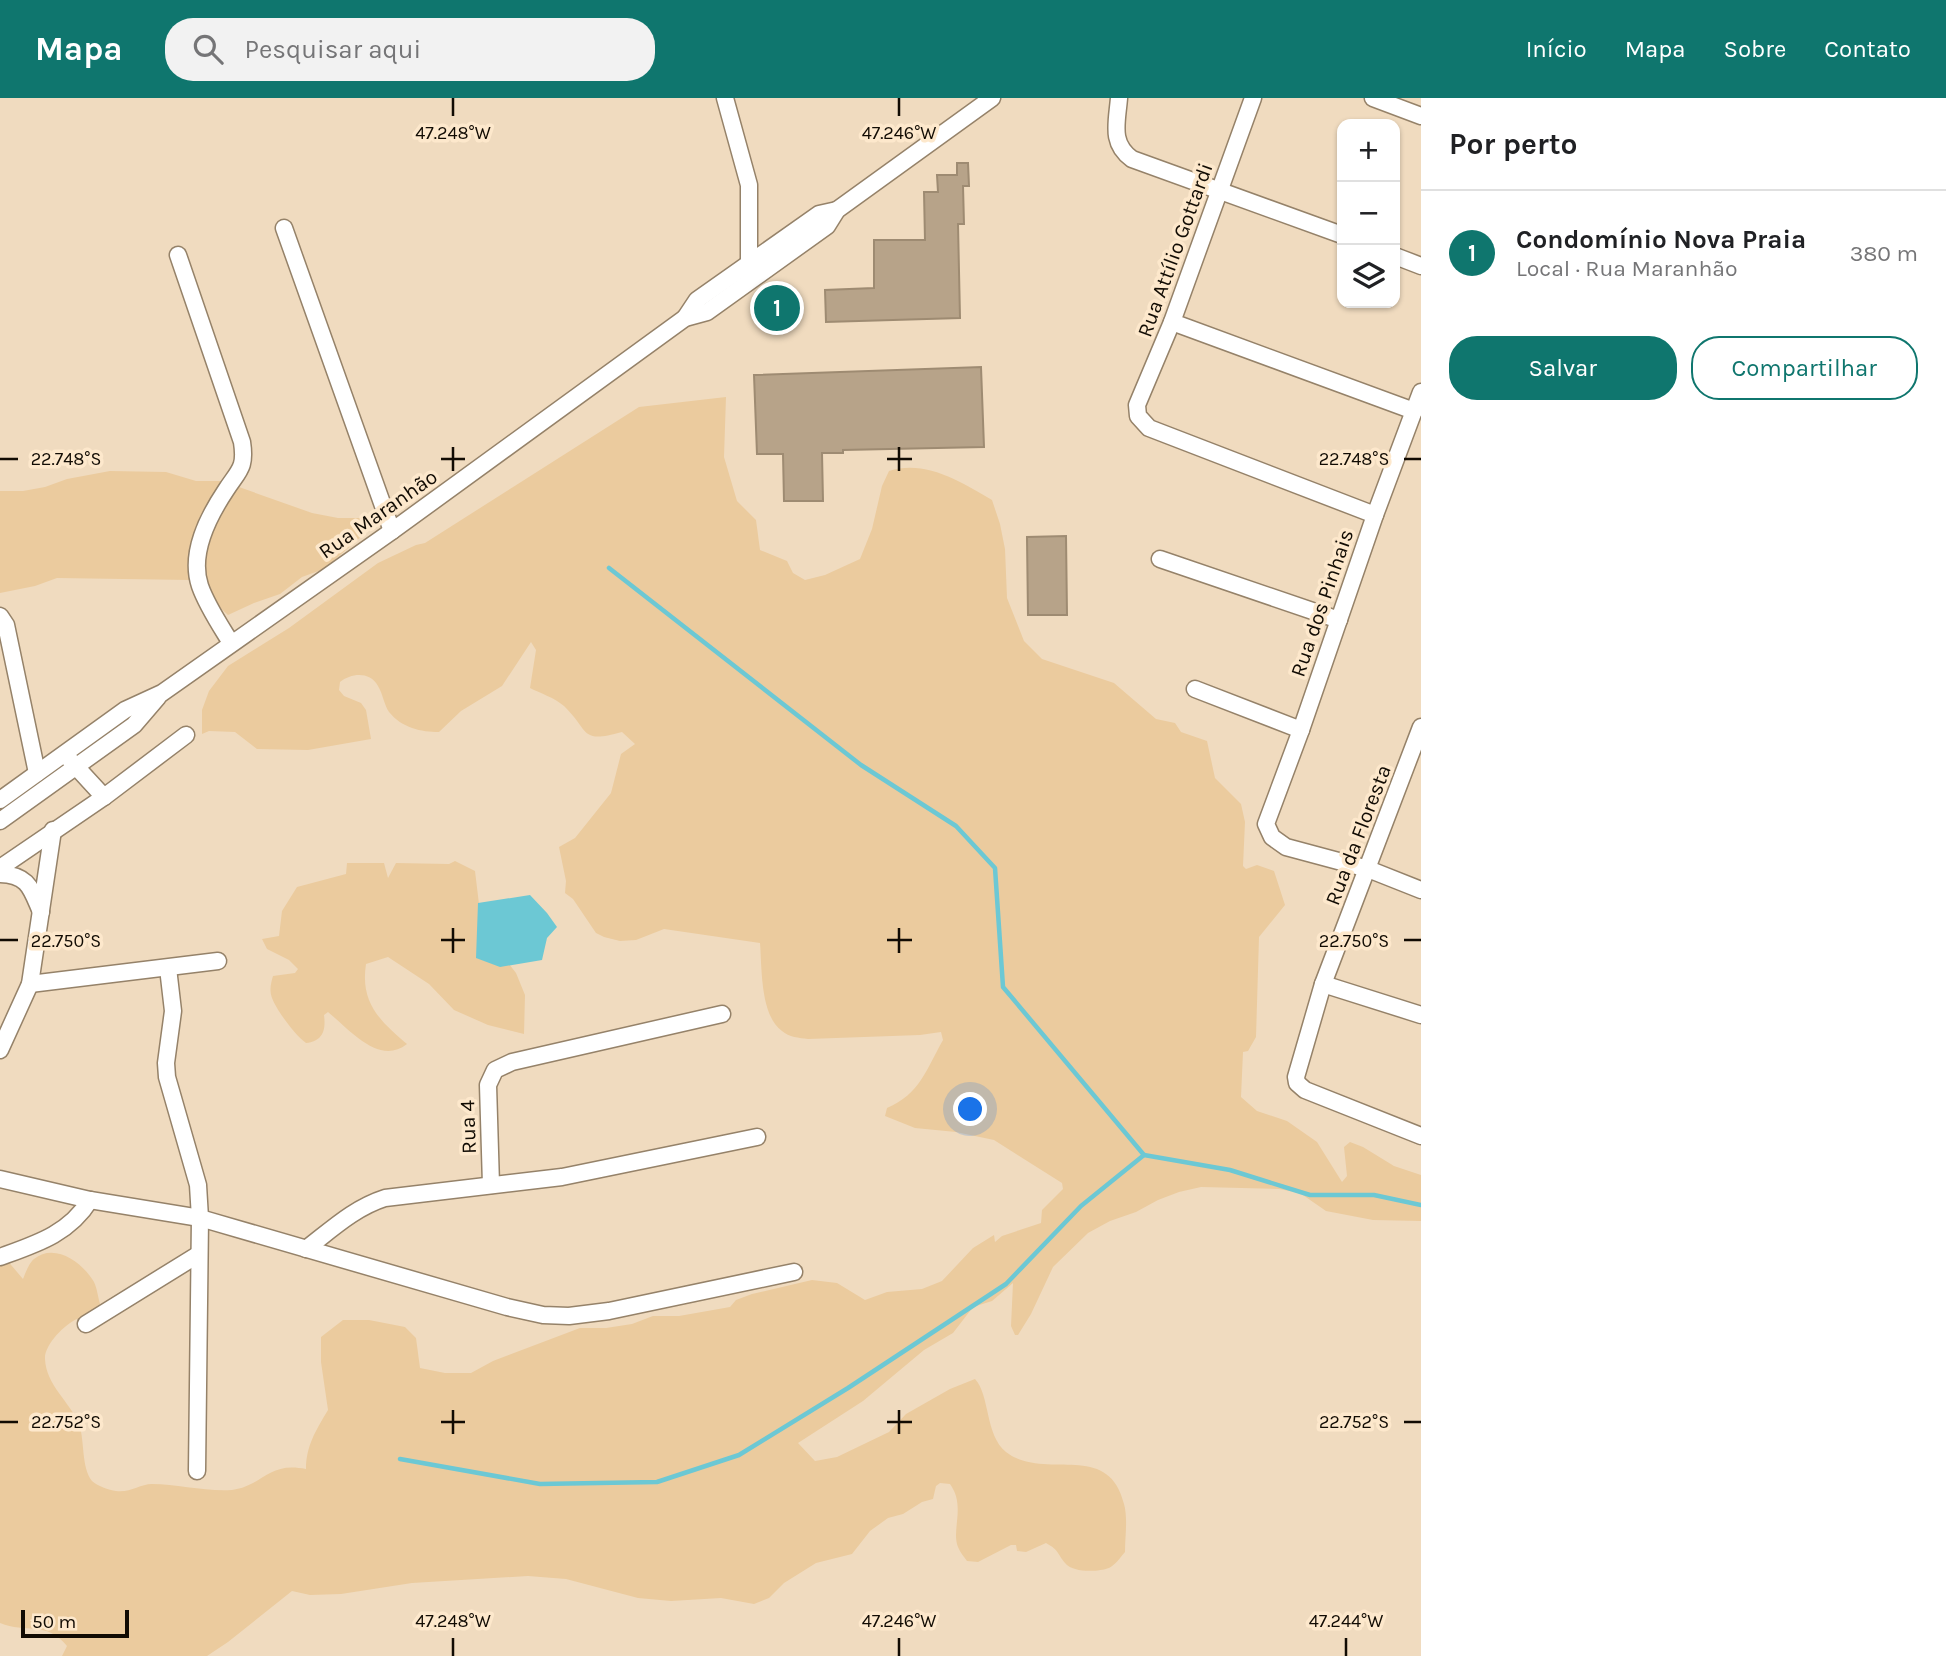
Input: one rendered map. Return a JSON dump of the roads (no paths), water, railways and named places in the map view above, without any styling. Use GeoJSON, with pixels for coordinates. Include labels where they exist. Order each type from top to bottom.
{"type":"FeatureCollection","features":[{"type":"Feature","properties":{"kind":"street"},"geometry":{"type":"LineString","coordinates":[[725,98],[749,186],[759,262]]}},
{"type":"Feature","properties":{"kind":"street","name":"Rua Maranhão"},"geometry":{"type":"LineString","coordinates":[[0,800],[125,710],[162,693],[392,531],[685,318],[697,300],[759,262],[819,214],[837,210],[992,98]]}},
{"type":"Feature","properties":{"kind":"street"},"geometry":{"type":"LineString","coordinates":[[1119,98],[1117,144],[1122,152],[1132,159],[1337,233]]}},
{"type":"Feature","properties":{"kind":"street","name":"Rua Attílio Gottardi"},"geometry":{"type":"LineString","coordinates":[[1253,98],[1172,322],[1136,405],[1138,416],[1149,428],[1375,515]]}},
{"type":"Feature","properties":{"kind":"street"},"geometry":{"type":"LineString","coordinates":[[1373,98],[1421,116]]}},
{"type":"Feature","properties":{"kind":"street"},"geometry":{"type":"LineString","coordinates":[[284,228],[392,531]]}},
{"type":"Feature","properties":{"kind":"street"},"geometry":{"type":"LineString","coordinates":[[178,254],[243,442],[242,469],[211,513],[201,540],[197,567],[199,584],[207,602],[231,643]]}},
{"type":"Feature","properties":{"kind":"street"},"geometry":{"type":"LineString","coordinates":[[1400,258],[1421,266]]}},
{"type":"Feature","properties":{"kind":"street"},"geometry":{"type":"LineString","coordinates":[[1172,322],[1414,422]]}},
{"type":"Feature","properties":{"kind":"street","name":"Rua dos Pinhais"},"geometry":{"type":"LineString","coordinates":[[1368,870],[1286,847],[1272,837],[1266,828],[1375,515],[1414,422],[1421,392]]}},
{"type":"Feature","properties":{"kind":"street"},"geometry":{"type":"LineString","coordinates":[[1160,559],[1339,620]]}},
{"type":"Feature","properties":{"kind":"street"},"geometry":{"type":"LineString","coordinates":[[0,616],[6,625],[37,773]]}},
{"type":"Feature","properties":{"kind":"street"},"geometry":{"type":"LineString","coordinates":[[1195,690],[1301,730]]}},
{"type":"Feature","properties":{"kind":"street","name":"Rua Maranhão"},"geometry":{"type":"LineString","coordinates":[[0,821],[134,725],[162,693]]}},
{"type":"Feature","properties":{"kind":"street","name":"Rua da Floresta"},"geometry":{"type":"LineString","coordinates":[[1421,727],[1323,984],[1296,1077],[1297,1083],[1305,1090],[1421,1136]]}},
{"type":"Feature","properties":{"kind":"street"},"geometry":{"type":"LineString","coordinates":[[0,868],[104,797],[186,735]]}},
{"type":"Feature","properties":{"kind":"street"},"geometry":{"type":"LineString","coordinates":[[65,753],[104,797]]}},
{"type":"Feature","properties":{"kind":"street"},"geometry":{"type":"LineString","coordinates":[[0,1050],[30,984],[53,830]]}},
{"type":"Feature","properties":{"kind":"street"},"geometry":{"type":"LineString","coordinates":[[1368,870],[1421,890]]}},
{"type":"Feature","properties":{"kind":"street"},"geometry":{"type":"LineString","coordinates":[[0,874],[22,878],[29,886],[42,915]]}},
{"type":"Feature","properties":{"kind":"street"},"geometry":{"type":"LineString","coordinates":[[30,984],[218,961]]}},
{"type":"Feature","properties":{"kind":"street"},"geometry":{"type":"LineString","coordinates":[[168,968],[173,1012],[166,1063],[167,1077],[198,1185],[200,1218],[197,1471]]}},
{"type":"Feature","properties":{"kind":"street"},"geometry":{"type":"LineString","coordinates":[[1323,984],[1421,1015]]}},
{"type":"Feature","properties":{"kind":"street","name":"Rua 4"},"geometry":{"type":"LineString","coordinates":[[491,1185],[488,1085],[495,1070],[512,1062],[722,1014]]}},
{"type":"Feature","properties":{"kind":"street"},"geometry":{"type":"LineString","coordinates":[[306,1249],[351,1213],[376,1201],[562,1177],[757,1137]]}},
{"type":"Feature","properties":{"kind":"street"},"geometry":{"type":"LineString","coordinates":[[0,1179],[90,1200],[200,1218],[543,1315],[569,1317],[609,1311],[794,1272]]}},
{"type":"Feature","properties":{"kind":"street"},"geometry":{"type":"LineString","coordinates":[[0,1257],[45,1241],[65,1229],[81,1215],[90,1200]]}},
{"type":"Feature","properties":{"kind":"street"},"geometry":{"type":"LineString","coordinates":[[86,1324],[199,1254]]}},
{"type":"Feature","properties":{"kind":"water"},"geometry":{"type":"Polygon","coordinates":[[[530,895],[557,927],[547,938],[542,960],[500,967],[476,958],[478,903],[530,895]]]}},
{"type":"Feature","properties":{"kind":"waterway"},"geometry":{"type":"LineString","coordinates":[[609,568],[861,765],[956,826],[995,868],[1003,987],[1144,1155]]}},
{"type":"Feature","properties":{"kind":"waterway"},"geometry":{"type":"LineString","coordinates":[[400,1459],[540,1484],[657,1482],[739,1455],[848,1388],[1006,1284],[1081,1206],[1144,1155],[1230,1170],[1310,1195],[1374,1195],[1421,1205]]}},
{"type":"Feature","properties":{"kind":"place","name":"Condomínio Nova Praia"},"geometry":{"type":"Point","coordinates":[777,308]}}]}
